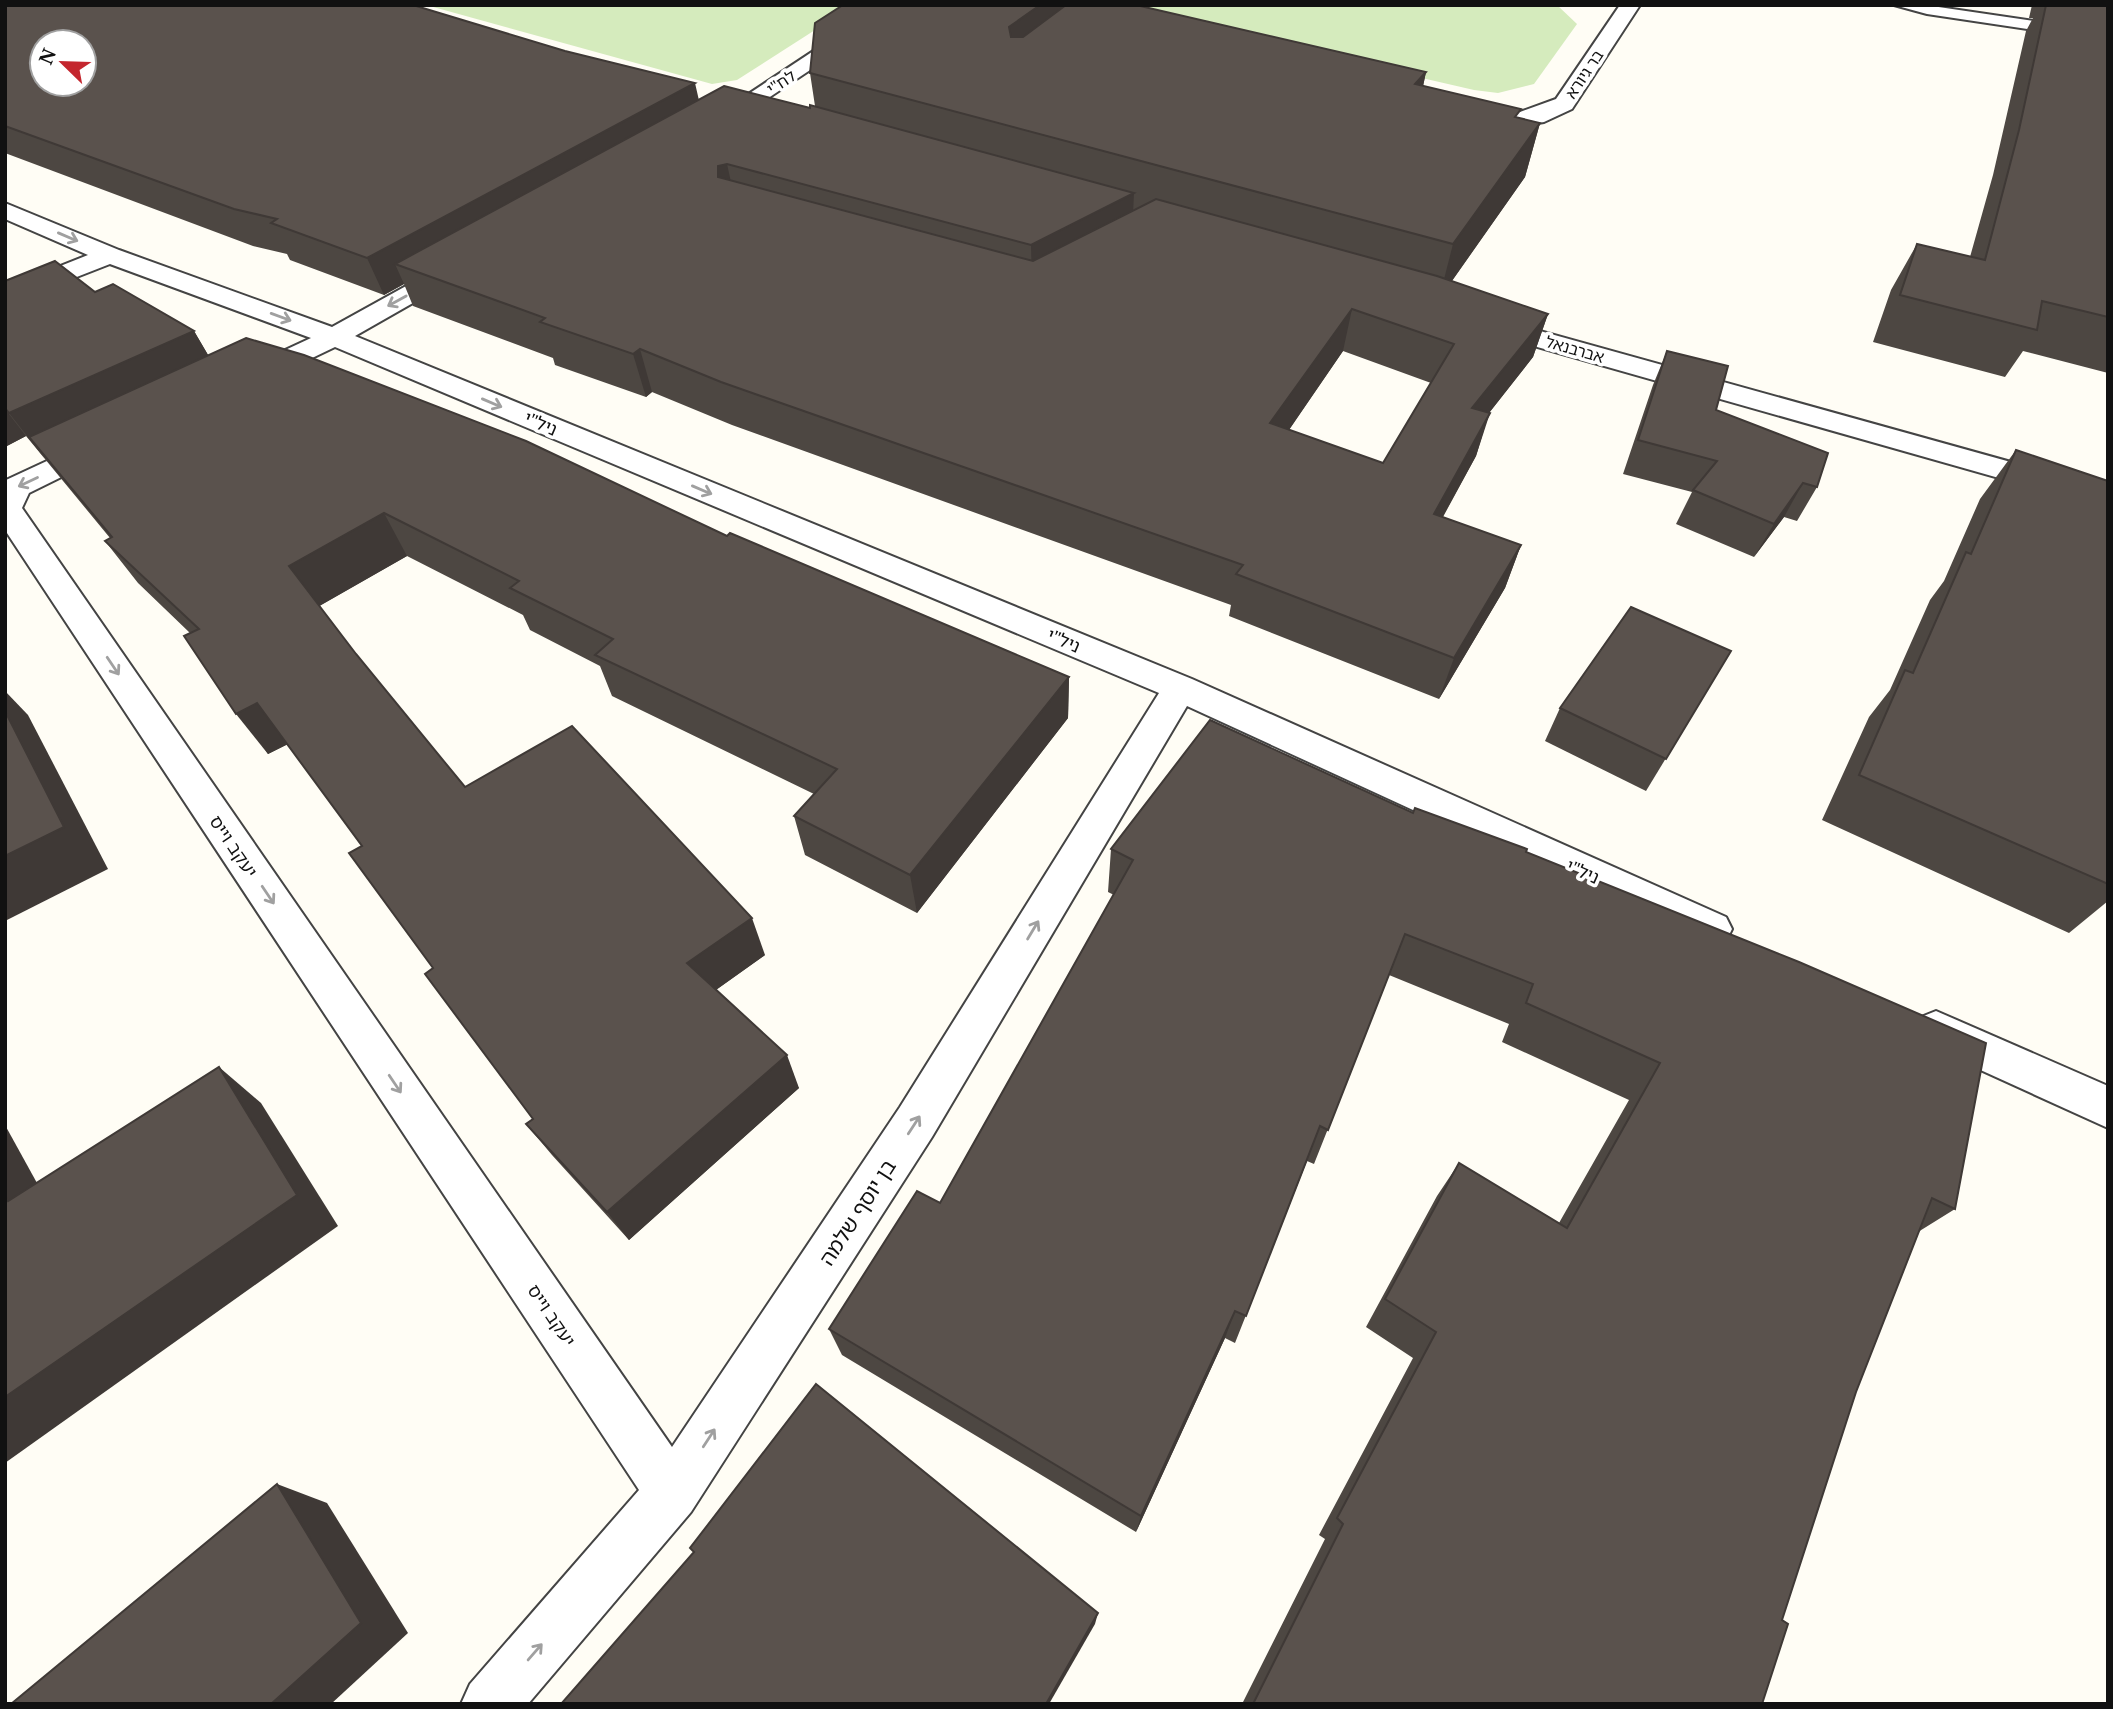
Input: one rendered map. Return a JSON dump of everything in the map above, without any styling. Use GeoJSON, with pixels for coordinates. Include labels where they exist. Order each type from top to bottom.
{"type":"FeatureCollection","features":[{"type":"Feature","properties":{"kind":"street","name":"לח\"י"},"geometry":{"type":"LineString","coordinates":[[698,133],[735,112],[897,5]]}},
{"type":"Feature","properties":{"kind":"street","name":"בר גיורא"},"geometry":{"type":"LineString","coordinates":[[1454,108],[1520,119],[1536,117],[1564,104],[1630,5]]}},
{"type":"Feature","properties":{"kind":"street"},"geometry":{"type":"LineString","coordinates":[[695,101],[761,120]]}},
{"type":"Feature","properties":{"kind":"street","name":"ניל\"י"},"geometry":{"type":"LineString","coordinates":[[5,210],[110,255],[334,337],[1180,688],[1739,941]]}},
{"type":"Feature","properties":{"kind":"street"},"geometry":{"type":"LineString","coordinates":[[5,298],[110,255]]}},
{"type":"Feature","properties":{"kind":"street"},"geometry":{"type":"LineString","coordinates":[[220,391],[334,337],[480,255]]}},
{"type":"Feature","properties":{"kind":"street","name":"אברבנאל"},"geometry":{"type":"LineString","coordinates":[[1464,318],[2108,499]]}},
{"type":"Feature","properties":{"kind":"street","name":"יעקב וייס"},"geometry":{"type":"LineString","coordinates":[[131,433],[18,487],[6,509],[672,1493]]}},
{"type":"Feature","properties":{"kind":"street","name":"בן יוסף שלמה"},"geometry":{"type":"LineString","coordinates":[[490,1704],[672,1493],[916,1122],[1180,688]]}},
{"type":"Feature","properties":{"kind":"street"},"geometry":{"type":"LineString","coordinates":[[1904,1016],[2108,1108]]}},
{"type":"Feature","properties":{"kind":"lane"},"geometry":{"type":"LineString","coordinates":[[1901,5],[1959,16],[2030,22],[2108,37]]}},
{"type":"Feature","properties":{"kind":"green space"},"geometry":{"type":"Polygon","coordinates":[[[426,5],[854,5],[737,80],[712,84],[426,5]]]}},
{"type":"Feature","properties":{"kind":"green space"},"geometry":{"type":"Polygon","coordinates":[[[1105,5],[1557,5],[1577,24],[1534,84],[1498,93],[1474,90],[1105,5]]]}},
{"type":"Feature","properties":{"kind":"building"},"geometry":{"type":"Polygon","coordinates":[[[5,5],[413,5],[565,51],[695,83],[367,258],[271,223],[277,219],[234,209],[5,126],[5,5]]]}},
{"type":"Feature","properties":{"kind":"building"},"geometry":{"type":"Polygon","coordinates":[[[843,5],[1040,5],[1009,27],[1011,37],[1023,37],[1066,5],[1136,5],[1426,72],[1415,84],[1521,109],[1515,117],[1540,123],[1453,244],[810,73],[815,23],[843,5]]]}},
{"type":"Feature","properties":{"kind":"building"},"geometry":{"type":"Polygon","coordinates":[[[2046,5],[2108,5],[2108,317],[2042,301],[2037,330],[1900,295],[1917,244],[1985,260],[2019,130],[2046,5]]]}},
{"type":"Feature","properties":{"kind":"building"},"geometry":{"type":"Polygon","coordinates":[[[724,86],[810,108],[810,105],[1134,193],[1031,245],[727,164],[718,166],[718,177],[1033,261],[1156,199],[1437,276],[1548,314],[1472,408],[1490,413],[1434,514],[1521,545],[1454,658],[1236,574],[1243,565],[721,382],[640,349],[633,354],[540,322],[545,318],[395,264],[724,86]],[[1352,309],[1270,423],[1383,463],[1454,344],[1352,309]]]}},
{"type":"Feature","properties":{"kind":"building"},"geometry":{"type":"Polygon","coordinates":[[[55,261],[95,292],[113,284],[194,331],[9,413],[5,408],[5,281],[55,261]]]}},
{"type":"Feature","properties":{"kind":"building"},"geometry":{"type":"Polygon","coordinates":[[[246,338],[304,355],[526,441],[727,536],[730,533],[1069,677],[910,875],[794,816],[837,769],[595,655],[613,639],[510,588],[519,581],[384,513],[289,566],[356,654],[465,787],[572,726],[752,918],[687,963],[787,1055],[607,1212],[526,1124],[533,1119],[425,974],[433,968],[349,853],[362,846],[257,703],[236,714],[184,636],[199,629],[105,541],[112,537],[29,437],[246,338]]]}},
{"type":"Feature","properties":{"kind":"building"},"geometry":{"type":"Polygon","coordinates":[[[1667,351],[1728,366],[1716,410],[1828,453],[1817,487],[1803,483],[1774,524],[1693,490],[1717,461],[1638,440],[1667,351]]]}},
{"type":"Feature","properties":{"kind":"building"},"geometry":{"type":"Polygon","coordinates":[[[2016,450],[2108,481],[2108,884],[1859,775],[1905,670],[1913,673],[1966,552],[1971,554],[2016,450]]]}},
{"type":"Feature","properties":{"kind":"building"},"geometry":{"type":"Polygon","coordinates":[[[1631,607],[1731,651],[1666,759],[1560,708],[1631,607]]]}},
{"type":"Feature","properties":{"kind":"building"},"geometry":{"type":"Polygon","coordinates":[[[5,711],[64,827],[5,856],[5,711]]]}},
{"type":"Feature","properties":{"kind":"building"},"geometry":{"type":"Polygon","coordinates":[[[1210,720],[1413,813],[1415,808],[1527,849],[1526,852],[1799,962],[1986,1043],[1955,1209],[1932,1198],[1856,1392],[1782,1620],[1788,1624],[1762,1704],[1253,1704],[1343,1524],[1337,1518],[1436,1332],[1385,1299],[1459,1163],[1567,1228],[1660,1063],[1526,1003],[1533,984],[1405,934],[1328,1130],[1320,1126],[1246,1316],[1235,1311],[1141,1516],[829,1329],[917,1191],[940,1203],[1133,860],[1111,849],[1210,720]]]}},
{"type":"Feature","properties":{"kind":"building"},"geometry":{"type":"Polygon","coordinates":[[[219,1067],[297,1195],[5,1397],[5,1196],[8,1201],[219,1067]]]}},
{"type":"Feature","properties":{"kind":"building"},"geometry":{"type":"Polygon","coordinates":[[[816,1384],[1098,1613],[1046,1704],[561,1704],[694,1552],[690,1548],[816,1384]]]}},
{"type":"Feature","properties":{"kind":"building"},"geometry":{"type":"Polygon","coordinates":[[[277,1484],[361,1623],[271,1704],[11,1704],[277,1484]]]}}]}
